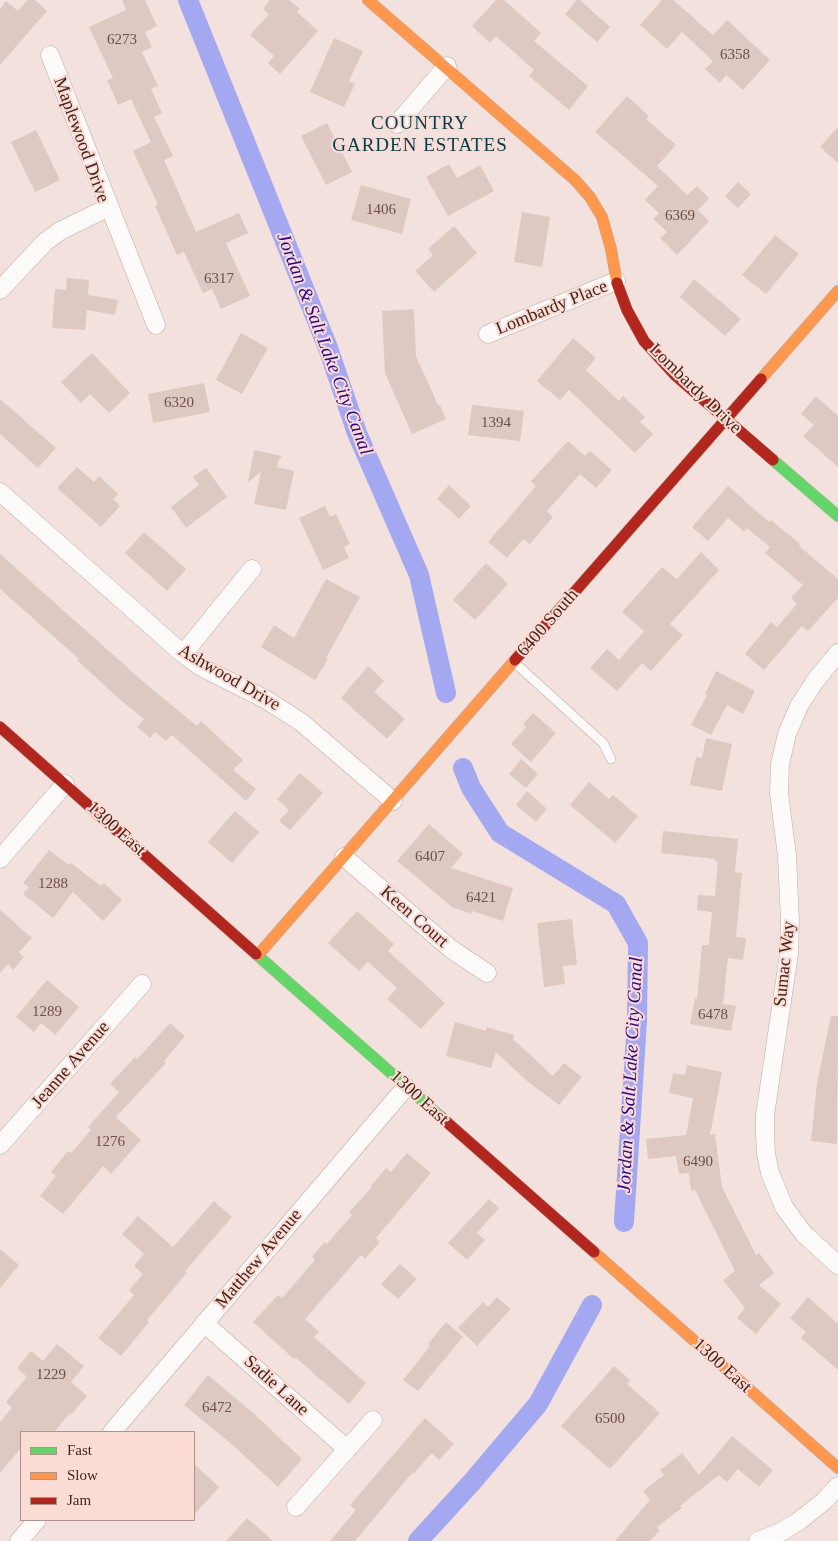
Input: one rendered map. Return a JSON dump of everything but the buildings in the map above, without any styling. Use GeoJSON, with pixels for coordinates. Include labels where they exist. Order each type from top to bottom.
{"type":"FeatureCollection","features":[{"type":"Feature","properties":{"kind":"street","name":"Lombardy Drive"},"geometry":{"type":"LineString","coordinates":[[368,0],[575,180],[590,197],[602,217],[611,249],[616,281],[627,310],[644,340],[675,375],[838,516]]}},
{"type":"Feature","properties":{"kind":"street","name":"Maplewood Drive"},"geometry":{"type":"LineString","coordinates":[[0,290],[45,242],[60,231],[109,207],[50,55]]}},
{"type":"Feature","properties":{"kind":"street"},"geometry":{"type":"LineString","coordinates":[[397,124],[446,66]]}},
{"type":"Feature","properties":{"kind":"street"},"geometry":{"type":"LineString","coordinates":[[109,207],[156,325]]}},
{"type":"Feature","properties":{"kind":"street","name":"Lombardy Place"},"geometry":{"type":"LineString","coordinates":[[488,334],[616,281]]}},
{"type":"Feature","properties":{"kind":"street","name":"6400 South"},"geometry":{"type":"LineString","coordinates":[[258,955],[838,291]]}},
{"type":"Feature","properties":{"kind":"street","name":"Ashwood Drive"},"geometry":{"type":"LineString","coordinates":[[0,492],[183,654],[201,666],[265,699],[301,722],[393,801]]}},
{"type":"Feature","properties":{"kind":"street"},"geometry":{"type":"LineString","coordinates":[[183,654],[252,569]]}},
{"type":"Feature","properties":{"kind":"street","name":"Sumac Way"},"geometry":{"type":"LineString","coordinates":[[838,653],[798,706],[787,734],[780,764],[779,792],[790,889],[790,938],[765,1115],[764,1134],[770,1173],[784,1207],[804,1234],[838,1265]]}},
{"type":"Feature","properties":{"kind":"street","name":"1300 East"},"geometry":{"type":"LineString","coordinates":[[0,727],[838,1468]]}},
{"type":"Feature","properties":{"kind":"street"},"geometry":{"type":"LineString","coordinates":[[0,859],[65,784]]}},
{"type":"Feature","properties":{"kind":"street","name":"Keen Court"},"geometry":{"type":"LineString","coordinates":[[344,857],[451,949],[487,973]]}},
{"type":"Feature","properties":{"kind":"street","name":"Jeanne Avenue"},"geometry":{"type":"LineString","coordinates":[[0,1145],[142,984]]}},
{"type":"Feature","properties":{"kind":"street","name":"Matthew Avenue"},"geometry":{"type":"LineString","coordinates":[[113,1431],[406,1087]]}},
{"type":"Feature","properties":{"kind":"street","name":"Sadie Lane"},"geometry":{"type":"LineString","coordinates":[[204,1323],[347,1449]]}},
{"type":"Feature","properties":{"kind":"street"},"geometry":{"type":"LineString","coordinates":[[296,1507],[373,1420]]}},
{"type":"Feature","properties":{"kind":"street"},"geometry":{"type":"LineString","coordinates":[[758,1541],[781,1532],[799,1521],[824,1502],[838,1486]]}},
{"type":"Feature","properties":{"kind":"street"},"geometry":{"type":"LineString","coordinates":[[19,1541],[36,1521]]}},
{"type":"Feature","properties":{"kind":"lane"},"geometry":{"type":"LineString","coordinates":[[514,662],[603,743],[611,759]]}},
{"type":"Feature","properties":{"kind":"waterway","name":"Jordan & Salt Lake City Canal"},"geometry":{"type":"LineString","coordinates":[[188,0],[328,348],[357,433],[419,575],[446,693]]}},
{"type":"Feature","properties":{"kind":"waterway","name":"Jordan & Salt Lake City Canal"},"geometry":{"type":"LineString","coordinates":[[463,768],[471,788],[500,833],[616,904],[638,943],[637,1021],[624,1222]]}},
{"type":"Feature","properties":{"kind":"waterway","name":"Jordan & Salt Lake City Canal"},"geometry":{"type":"LineString","coordinates":[[418,1541],[472,1482],[538,1404],[592,1305]]}},
{"type":"Feature","properties":{"kind":"traffic: fast"},"geometry":{"type":"LineString","coordinates":[[773,460],[838,516]]}},
{"type":"Feature","properties":{"kind":"traffic: fast"},"geometry":{"type":"LineString","coordinates":[[256,954],[441,1117]]}},
{"type":"Feature","properties":{"kind":"traffic: slow"},"geometry":{"type":"LineString","coordinates":[[368,0],[575,180],[590,197],[602,217],[611,249],[617,283]]}},
{"type":"Feature","properties":{"kind":"traffic: slow"},"geometry":{"type":"LineString","coordinates":[[761,379],[838,291]]}},
{"type":"Feature","properties":{"kind":"traffic: slow"},"geometry":{"type":"LineString","coordinates":[[258,955],[515,660]]}},
{"type":"Feature","properties":{"kind":"traffic: slow"},"geometry":{"type":"LineString","coordinates":[[594,1252],[838,1468]]}},
{"type":"Feature","properties":{"kind":"traffic: jam"},"geometry":{"type":"LineString","coordinates":[[617,283],[627,310],[644,341],[675,375],[773,460]]}},
{"type":"Feature","properties":{"kind":"traffic: jam"},"geometry":{"type":"LineString","coordinates":[[515,660],[761,379]]}},
{"type":"Feature","properties":{"kind":"traffic: jam"},"geometry":{"type":"LineString","coordinates":[[0,727],[256,954]]}},
{"type":"Feature","properties":{"kind":"traffic: jam"},"geometry":{"type":"LineString","coordinates":[[441,1117],[594,1252]]}},
{"type":"Feature","properties":{"kind":"district","name":"COUNTRY GARDEN ESTATES"},"geometry":{"type":"Point","coordinates":[420,135]}}]}
